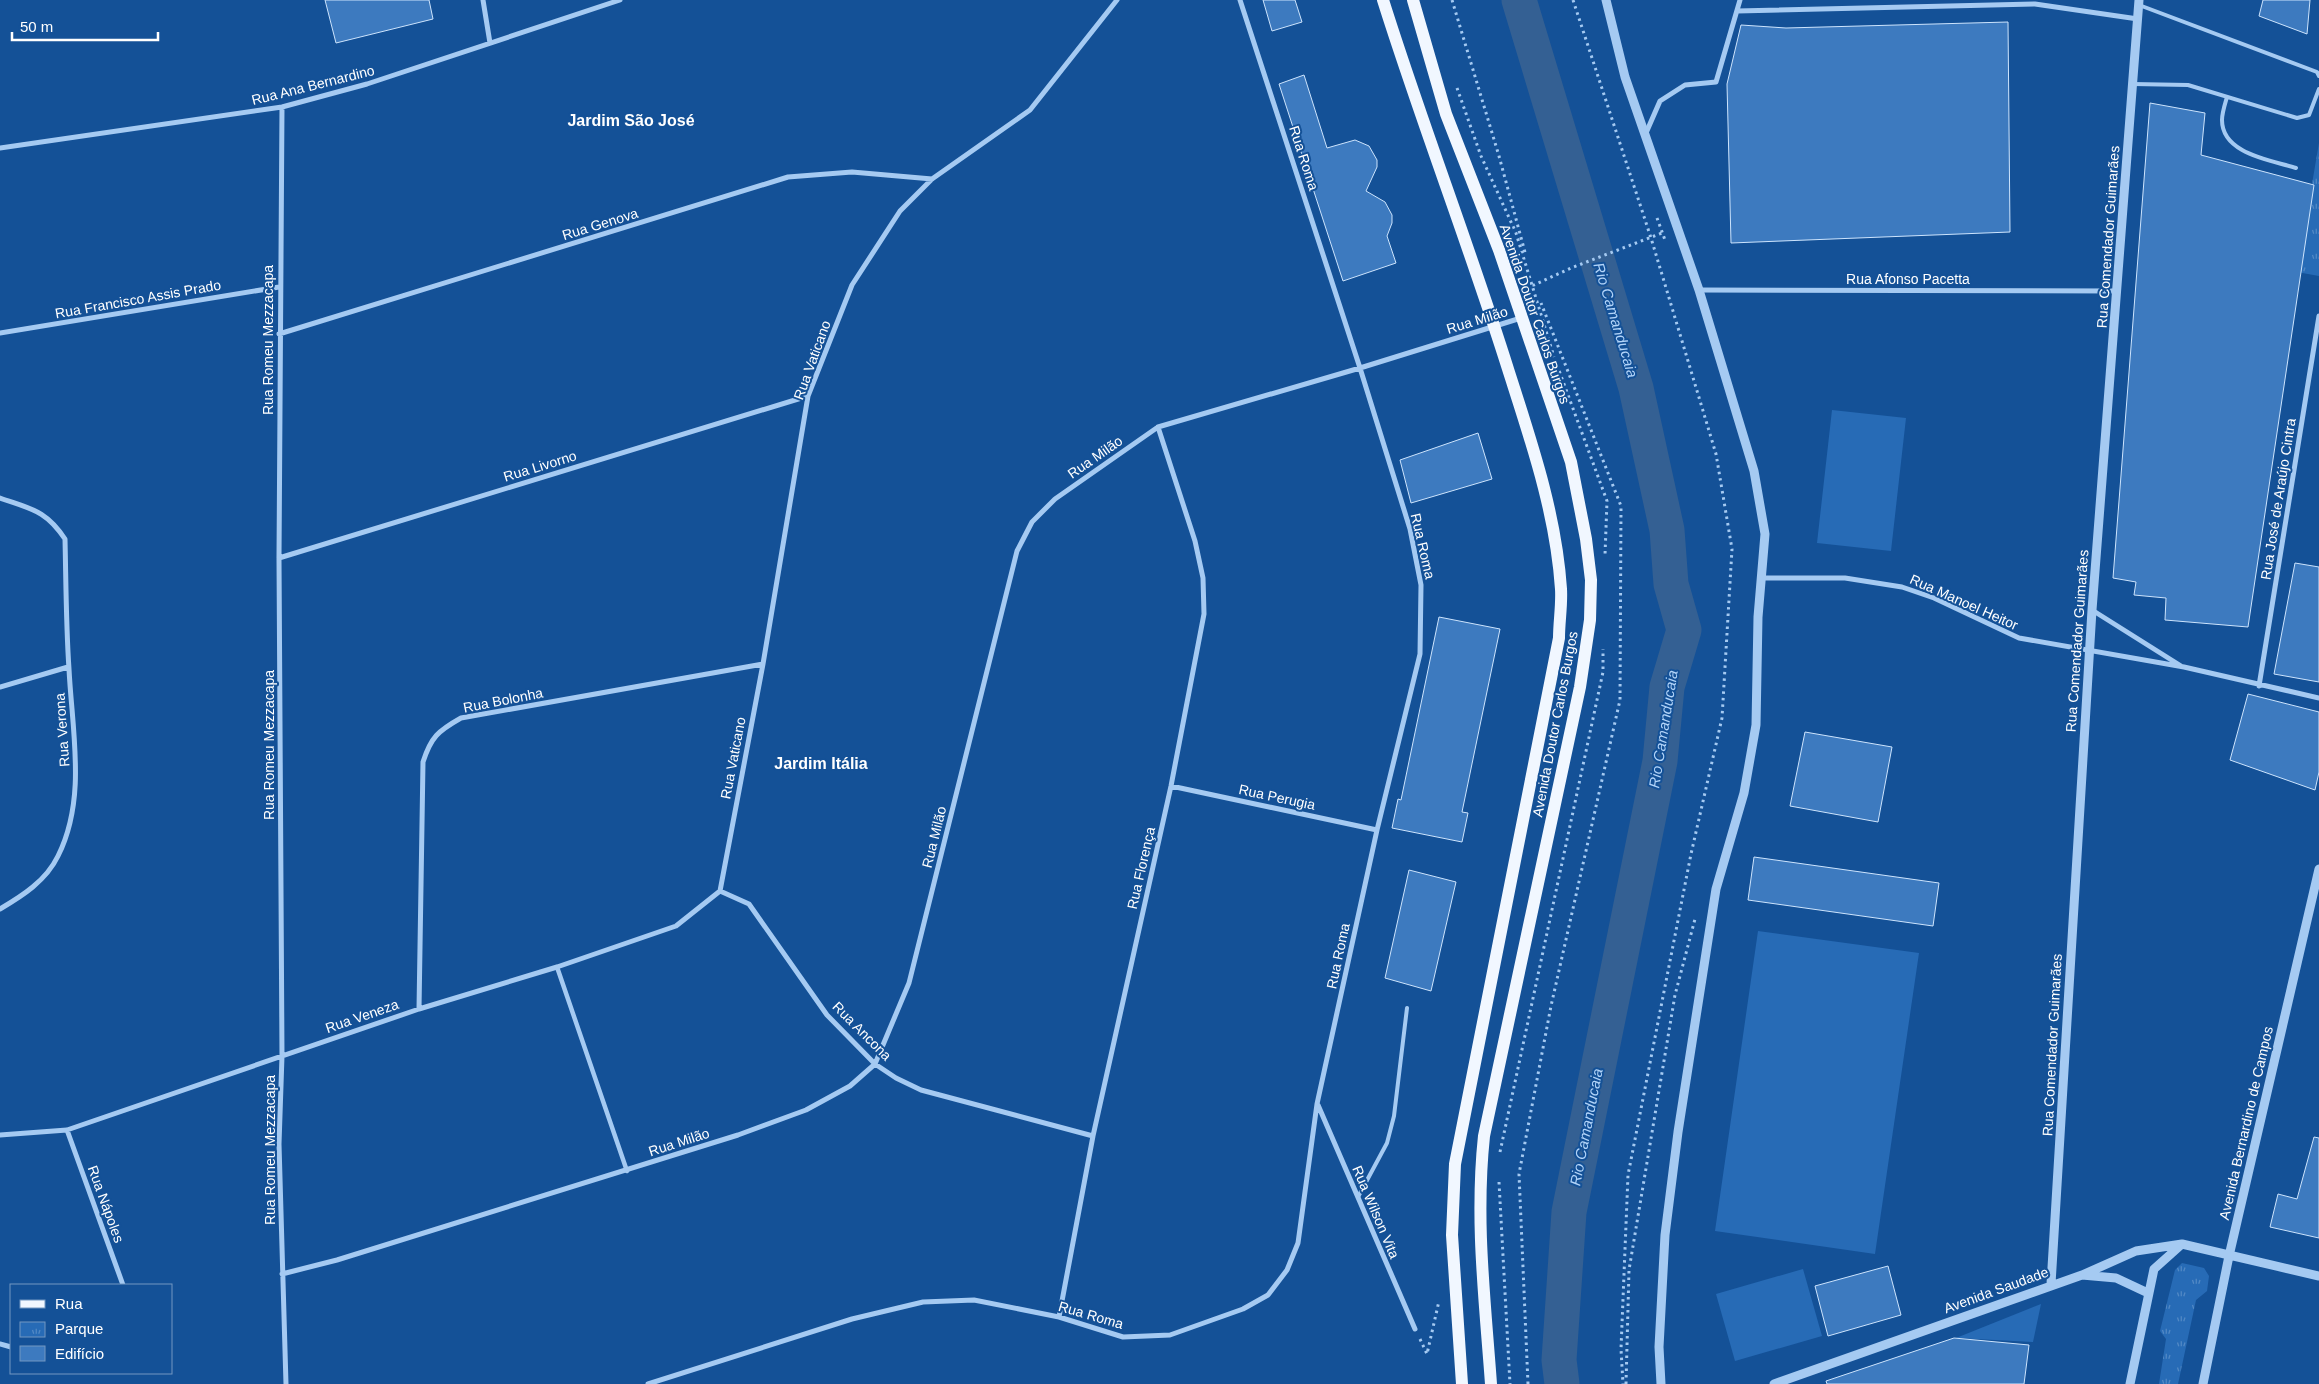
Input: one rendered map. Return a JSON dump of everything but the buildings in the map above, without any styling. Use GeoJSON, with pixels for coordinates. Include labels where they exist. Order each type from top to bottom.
{"type":"FeatureCollection","features":[{"type":"Feature","properties":{"kind":"main road","name":"Avenida Doutor Carlos Burgos"},"geometry":{"type":"LineString","coordinates":[[1383,0],[1446,191],[1480,279],[1535,456],[1553,525],[1561,590],[1558,638],[1455,1164],[1452,1235],[1462,1384]]}},
{"type":"Feature","properties":{"kind":"main road","name":"Avenida Doutor Carlos Burgos"},"geometry":{"type":"LineString","coordinates":[[1413,0],[1446,114],[1511,286],[1570,462],[1586,539],[1591,580],[1590,620],[1580,687],[1484,1136],[1479,1183],[1480,1236],[1491,1384]]}},
{"type":"Feature","properties":{"kind":"street"},"geometry":{"type":"LineString","coordinates":[[483,0],[490,43]]}},
{"type":"Feature","properties":{"kind":"street","name":"Rua Ana Bernardino"},"geometry":{"type":"LineString","coordinates":[[0,148],[282,106],[367,84],[620,0]]}},
{"type":"Feature","properties":{"kind":"street","name":"Rua Vaticano"},"geometry":{"type":"LineString","coordinates":[[720,891],[763,664],[808,396],[852,285],[900,211],[932,179],[1030,110],[1117,0]]}},
{"type":"Feature","properties":{"kind":"street","name":"Rua Roma"},"geometry":{"type":"LineString","coordinates":[[648,1384],[852,1319],[922,1302],[974,1300],[1058,1317],[1123,1337],[1170,1335],[1243,1309],[1268,1295],[1286,1270],[1298,1243],[1317,1104],[1377,830],[1420,654],[1421,585],[1410,530],[1360,368],[1240,0]]}},
{"type":"Feature","properties":{"kind":"street"},"geometry":{"type":"LineString","coordinates":[[1606,0],[1625,76],[1699,290],[1754,471],[1765,534],[1757,638],[1756,725],[1744,794],[1716,890],[1666,1226],[1659,1347],[1662,1384]]}},
{"type":"Feature","properties":{"kind":"street"},"geometry":{"type":"LineString","coordinates":[[1646,133],[1660,102],[1685,86],[1716,82],[1740,0]]}},
{"type":"Feature","properties":{"kind":"street"},"geometry":{"type":"LineString","coordinates":[[2023,0],[2035,4]]}},
{"type":"Feature","properties":{"kind":"street","name":"Rua Comendador Guimarães"},"geometry":{"type":"LineString","coordinates":[[2051,1284],[2092,610],[2139,3]]}},
{"type":"Feature","properties":{"kind":"street"},"geometry":{"type":"LineString","coordinates":[[1737,11],[2035,4],[2138,19]]}},
{"type":"Feature","properties":{"kind":"street","name":"Rua Romeu Mezzacapa"},"geometry":{"type":"LineString","coordinates":[[282,106],[279,287],[282,1056],[279,1144],[286,1384]]}},
{"type":"Feature","properties":{"kind":"street","name":"Rua Genova"},"geometry":{"type":"LineString","coordinates":[[279,334],[788,177],[852,172],[932,179]]}},
{"type":"Feature","properties":{"kind":"street","name":"Rua Francisco Assis Prado"},"geometry":{"type":"LineString","coordinates":[[0,334],[279,287]]}},
{"type":"Feature","properties":{"kind":"street","name":"Rua Afonso Pacetta"},"geometry":{"type":"LineString","coordinates":[[1699,290],[2117,291]]}},
{"type":"Feature","properties":{"kind":"street","name":"Rua José de Araújo Cintra"},"geometry":{"type":"LineString","coordinates":[[2259,686],[2319,316]]}},
{"type":"Feature","properties":{"kind":"street","name":"Rua Milão"},"geometry":{"type":"LineString","coordinates":[[282,1274],[338,1260],[738,1135],[806,1110],[850,1086],[875,1064],[909,983],[1017,551],[1032,522],[1055,499],[1158,427],[1360,368],[1521,318]]}},
{"type":"Feature","properties":{"kind":"street","name":"Rua Livorno"},"geometry":{"type":"LineString","coordinates":[[279,558],[808,396]]}},
{"type":"Feature","properties":{"kind":"street","name":"Rua Florença"},"geometry":{"type":"LineString","coordinates":[[1058,1317],[1093,1136],[1171,786],[1204,614],[1204,578],[1195,541],[1158,427]]}},
{"type":"Feature","properties":{"kind":"street","name":"Rua Verona"},"geometry":{"type":"LineString","coordinates":[[0,498],[42,513],[55,524],[66,539],[68,667],[76,775],[72,822],[58,858],[32,890],[0,909]]}},
{"type":"Feature","properties":{"kind":"street","name":"Rua Manoel Heitor"},"geometry":{"type":"LineString","coordinates":[[1762,578],[1845,578],[1902,587],[1934,598],[2019,638],[2184,667],[2259,686],[2319,698]]}},
{"type":"Feature","properties":{"kind":"street","name":"Rua Manoel Heitor"},"geometry":{"type":"LineString","coordinates":[[2092,610],[2184,667]]}},
{"type":"Feature","properties":{"kind":"street","name":"Rua Bolonha"},"geometry":{"type":"LineString","coordinates":[[419,1009],[423,762],[429,743],[441,729],[461,718],[763,664]]}},
{"type":"Feature","properties":{"kind":"street"},"geometry":{"type":"LineString","coordinates":[[0,687],[68,667]]}},
{"type":"Feature","properties":{"kind":"street","name":"Rua Perugia"},"geometry":{"type":"LineString","coordinates":[[1171,786],[1377,830]]}},
{"type":"Feature","properties":{"kind":"street","name":"Avenida Bernardino de Campos"},"geometry":{"type":"LineString","coordinates":[[2203,1384],[2229,1256],[2319,869]]}},
{"type":"Feature","properties":{"kind":"street","name":"Rua Ancona"},"geometry":{"type":"LineString","coordinates":[[720,891],[740,898],[749,904],[827,1014],[875,1064],[896,1078],[921,1090],[1093,1136]]}},
{"type":"Feature","properties":{"kind":"street","name":"Rua Veneza"},"geometry":{"type":"LineString","coordinates":[[0,1135],[67,1130],[419,1009],[557,968],[676,926],[720,891]]}},
{"type":"Feature","properties":{"kind":"street"},"geometry":{"type":"LineString","coordinates":[[557,968],[627,1171]]}},
{"type":"Feature","properties":{"kind":"street","name":"Rua Wilson Vita"},"geometry":{"type":"LineString","coordinates":[[1317,1104],[1416,1329]]}},
{"type":"Feature","properties":{"kind":"street","name":"Rua Nápoles"},"geometry":{"type":"LineString","coordinates":[[67,1130],[123,1284]]}},
{"type":"Feature","properties":{"kind":"street"},"geometry":{"type":"LineString","coordinates":[[2130,1384],[2154,1269],[2182,1244]]}},
{"type":"Feature","properties":{"kind":"street","name":"Avenida Saudade"},"geometry":{"type":"LineString","coordinates":[[1774,1384],[2051,1284],[2082,1275],[2136,1251],[2182,1244],[2319,1276]]}},
{"type":"Feature","properties":{"kind":"street"},"geometry":{"type":"LineString","coordinates":[[2082,1275],[2116,1278],[2148,1293]]}},
{"type":"Feature","properties":{"kind":"lane"},"geometry":{"type":"LineString","coordinates":[[2139,3],[2317,72],[2319,76]]}},
{"type":"Feature","properties":{"kind":"lane"},"geometry":{"type":"LineString","coordinates":[[2133,84],[2188,85],[2284,115],[2304,118],[2309,115],[2319,89]]}},
{"type":"Feature","properties":{"kind":"lane"},"geometry":{"type":"LineString","coordinates":[[2226,97],[2222,120],[2225,135],[2232,144],[2241,149],[2296,168]]}},
{"type":"Feature","properties":{"kind":"lane"},"geometry":{"type":"LineString","coordinates":[[1358,1197],[1386,1143],[1394,1116],[1407,1008]]}},
{"type":"Feature","properties":{"kind":"path"},"geometry":{"type":"LineString","coordinates":[[1573,0],[1651,238],[1716,454],[1732,550],[1722,718],[1689,864],[1628,1175],[1621,1349],[1625,1384]]}},
{"type":"Feature","properties":{"kind":"path"},"geometry":{"type":"LineString","coordinates":[[1656,215],[1666,241]]}},
{"type":"Feature","properties":{"kind":"path"},"geometry":{"type":"LineString","coordinates":[[1511,286],[1534,285],[1571,268],[1651,238]]}},
{"type":"Feature","properties":{"kind":"path"},"geometry":{"type":"LineString","coordinates":[[1625,1384],[1628,1376],[1629,1270],[1675,995],[1697,915]]}},
{"type":"Feature","properties":{"kind":"path"},"geometry":{"type":"LineString","coordinates":[[1416,1329],[1427,1354],[1442,1292]]}},
{"type":"Feature","properties":{"kind":"green space"},"geometry":{"type":"Polygon","coordinates":[[[2319,143],[2319,276],[2297,272],[2319,143]]]}},
{"type":"Feature","properties":{"kind":"green space"},"geometry":{"type":"Polygon","coordinates":[[[1832,410],[1906,418],[1891,551],[1817,543],[1832,410]]]}},
{"type":"Feature","properties":{"kind":"green space"},"geometry":{"type":"Polygon","coordinates":[[[1758,931],[1919,953],[1875,1254],[1715,1231],[1758,931]]]}},
{"type":"Feature","properties":{"kind":"green space"},"geometry":{"type":"Polygon","coordinates":[[[2182,1263],[2204,1268],[2209,1276],[2207,1291],[2196,1300],[2178,1384],[2159,1384],[2166,1339],[2160,1331],[2175,1270],[2182,1263]]]}},
{"type":"Feature","properties":{"kind":"green space"},"geometry":{"type":"Polygon","coordinates":[[[1803,1269],[1822,1336],[1735,1361],[1716,1294],[1803,1269]]]}},
{"type":"Feature","properties":{"kind":"green space"},"geometry":{"type":"Polygon","coordinates":[[[2041,1304],[2033,1342],[1956,1338],[2041,1304]]]}},
{"type":"Feature","properties":{"kind":"waterway","name":"Rio Camanducaia"},"geometry":{"type":"LineString","coordinates":[[1519,0],[1636,388],[1667,530],[1671,584],[1684,630],[1667,687],[1660,761],[1569,1212],[1559,1360],[1562,1384]]}},
{"type":"Feature","properties":{"kind":"district","name":"Jardim São José"},"geometry":{"type":"Point","coordinates":[631,120]}},
{"type":"Feature","properties":{"kind":"district","name":"Jardim Itália"},"geometry":{"type":"Point","coordinates":[821,763]}}]}
